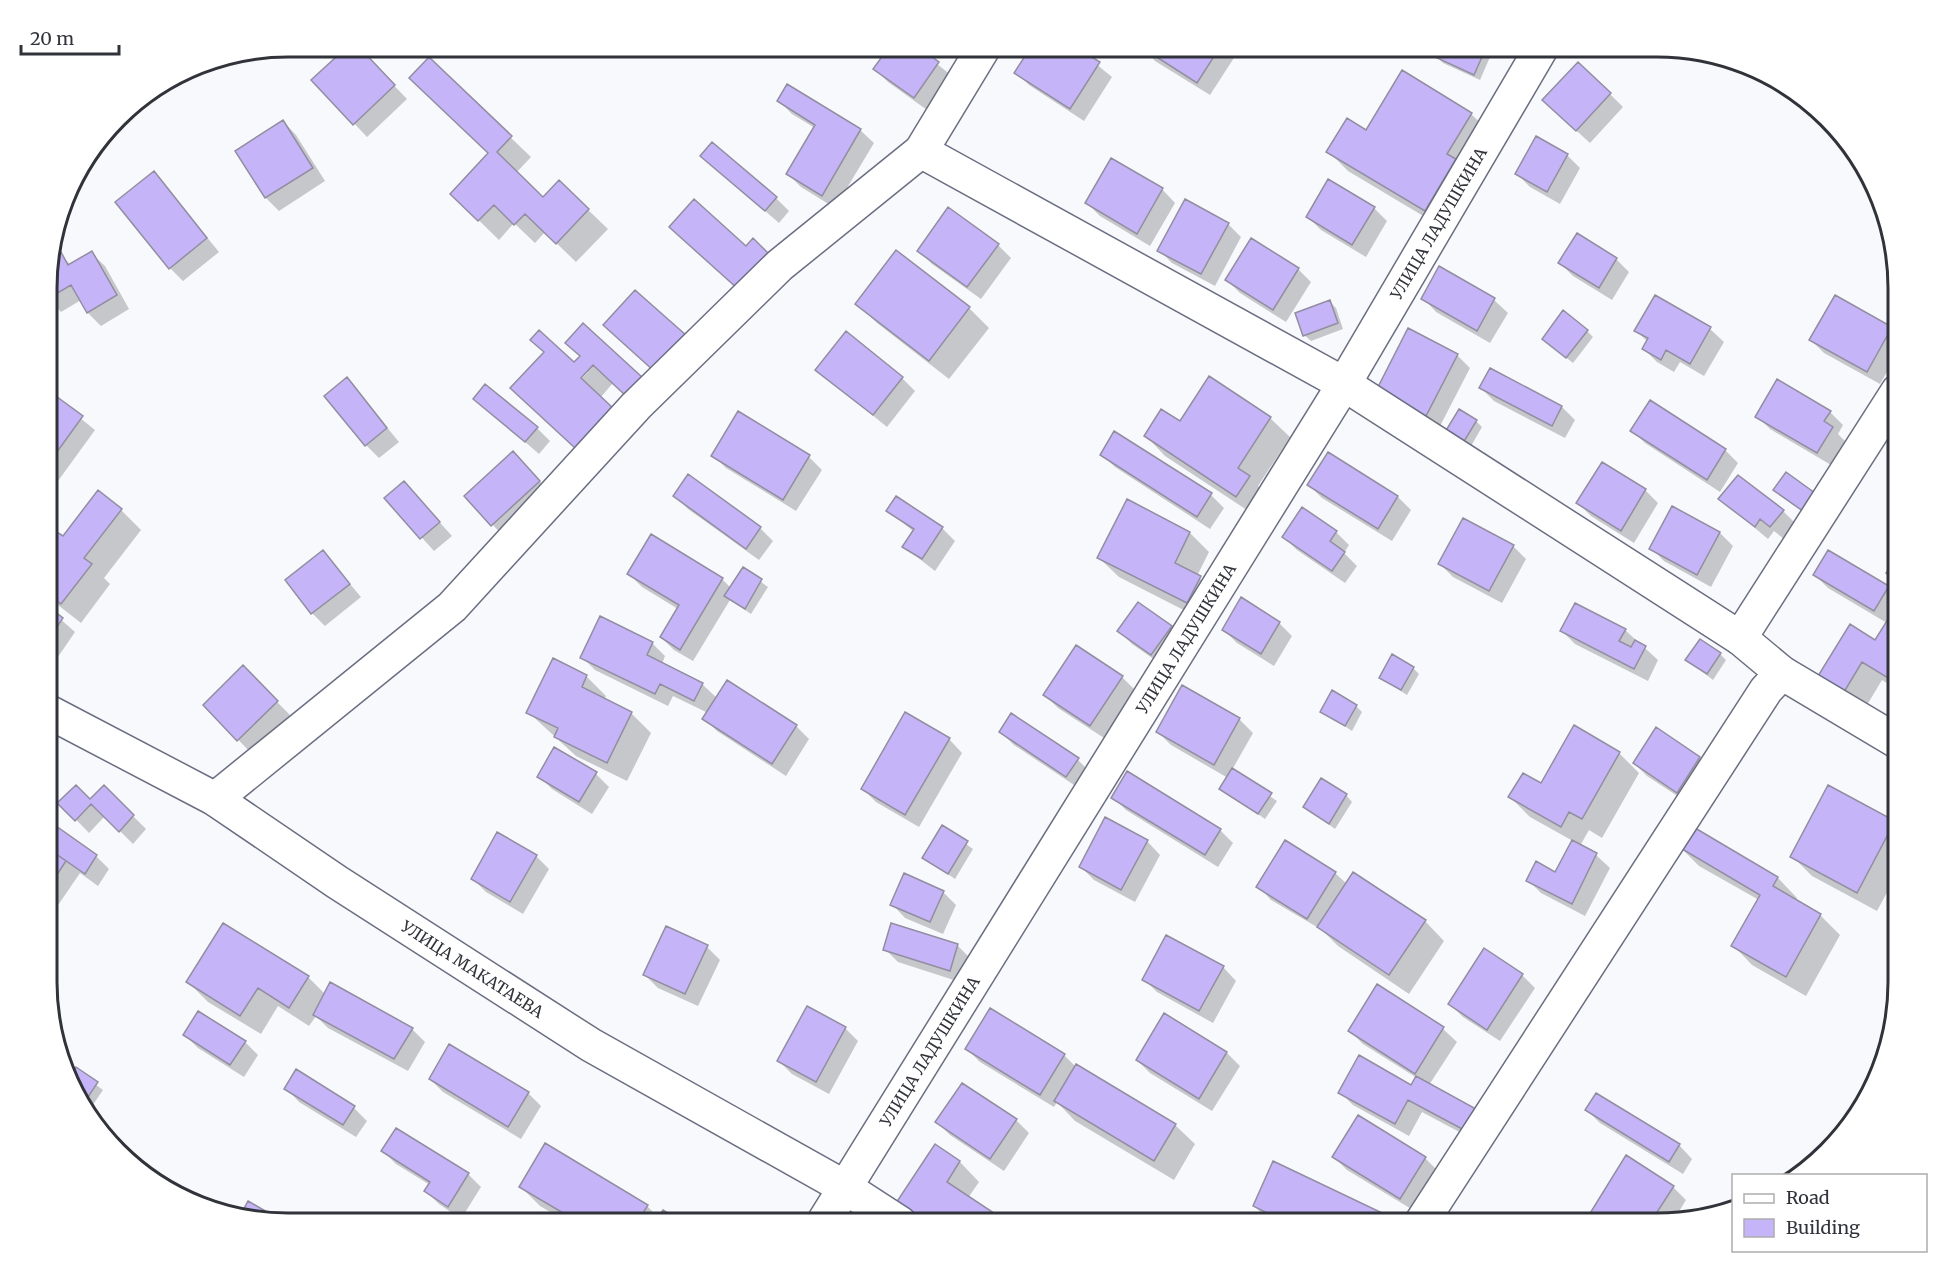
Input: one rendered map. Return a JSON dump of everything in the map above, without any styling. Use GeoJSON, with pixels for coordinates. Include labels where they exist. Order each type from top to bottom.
{"type":"FeatureCollection","features":[{"type":"Feature","properties":{"kind":"street"},"geometry":{"type":"LineString","coordinates":[[215,799],[452,607],[636,406],[780,266],[921,151],[977,57]]}},
{"type":"Feature","properties":{"kind":"street","name":"УЛИЦА ЛАДУШКИНА"},"geometry":{"type":"LineString","coordinates":[[830,1213],[1344,384],[1536,57]]}},
{"type":"Feature","properties":{"kind":"street"},"geometry":{"type":"LineString","coordinates":[[921,151],[1344,384],[1740,638],[1782,673],[1888,736]]}},
{"type":"Feature","properties":{"kind":"street"},"geometry":{"type":"LineString","coordinates":[[1740,638],[1888,407]]}},
{"type":"Feature","properties":{"kind":"street"},"geometry":{"type":"LineString","coordinates":[[1427,1213],[1626,903],[1767,690],[1782,673]]}},
{"type":"Feature","properties":{"kind":"street","name":"УЛИЦА МАКАТАЕВА"},"geometry":{"type":"LineString","coordinates":[[57,716],[215,799],[337,882],[591,1045],[846,1188],[885,1213]]}},
{"type":"Feature","properties":{"kind":"building"},"geometry":{"type":"Polygon","coordinates":[[[336,57],[368,57],[395,85],[353,125],[311,80],[336,57]]]}},
{"type":"Feature","properties":{"kind":"building"},"geometry":{"type":"Polygon","coordinates":[[[429,57],[512,136],[497,152],[543,197],[559,180],[589,209],[556,244],[525,214],[514,225],[494,205],[478,221],[450,194],[488,153],[409,78],[429,57]]]}},
{"type":"Feature","properties":{"kind":"building"},"geometry":{"type":"Polygon","coordinates":[[[882,57],[932,57],[939,62],[914,98],[873,69],[882,57]]]}},
{"type":"Feature","properties":{"kind":"building"},"geometry":{"type":"Polygon","coordinates":[[[1024,57],[1092,57],[1100,62],[1070,109],[1014,73],[1024,57]]]}},
{"type":"Feature","properties":{"kind":"building"},"geometry":{"type":"Polygon","coordinates":[[[1157,57],[1214,57],[1197,83],[1157,57]]]}},
{"type":"Feature","properties":{"kind":"building"},"geometry":{"type":"Polygon","coordinates":[[[1435,57],[1482,57],[1474,75],[1435,57]]]}},
{"type":"Feature","properties":{"kind":"building"},"geometry":{"type":"Polygon","coordinates":[[[1578,62],[1611,93],[1576,131],[1542,100],[1578,62]]]}},
{"type":"Feature","properties":{"kind":"building"},"geometry":{"type":"Polygon","coordinates":[[[1402,70],[1472,113],[1447,154],[1456,159],[1425,211],[1326,152],[1347,118],[1366,130],[1402,70]]]}},
{"type":"Feature","properties":{"kind":"building"},"geometry":{"type":"Polygon","coordinates":[[[787,84],[861,129],[822,196],[786,174],[815,125],[777,101],[787,84]]]}},
{"type":"Feature","properties":{"kind":"building"},"geometry":{"type":"Polygon","coordinates":[[[283,120],[313,168],[265,198],[235,151],[283,120]]]}},
{"type":"Feature","properties":{"kind":"building"},"geometry":{"type":"Polygon","coordinates":[[[1536,136],[1568,154],[1547,192],[1515,174],[1536,136]]]}},
{"type":"Feature","properties":{"kind":"building"},"geometry":{"type":"Polygon","coordinates":[[[712,142],[777,197],[765,211],[700,156],[712,142]]]}},
{"type":"Feature","properties":{"kind":"building"},"geometry":{"type":"Polygon","coordinates":[[[1111,158],[1163,188],[1137,234],[1085,203],[1111,158]]]}},
{"type":"Feature","properties":{"kind":"building"},"geometry":{"type":"Polygon","coordinates":[[[154,171],[207,238],[169,269],[115,202],[154,171]]]}},
{"type":"Feature","properties":{"kind":"building"},"geometry":{"type":"Polygon","coordinates":[[[1328,179],[1375,207],[1352,245],[1306,217],[1328,179]]]}},
{"type":"Feature","properties":{"kind":"building"},"geometry":{"type":"Polygon","coordinates":[[[694,199],[746,246],[753,238],[769,254],[738,289],[669,227],[694,199]]]}},
{"type":"Feature","properties":{"kind":"building"},"geometry":{"type":"Polygon","coordinates":[[[1185,199],[1229,223],[1201,274],[1157,251],[1185,199]]]}},
{"type":"Feature","properties":{"kind":"building"},"geometry":{"type":"Polygon","coordinates":[[[948,207],[999,244],[967,287],[917,251],[948,207]]]}},
{"type":"Feature","properties":{"kind":"building"},"geometry":{"type":"Polygon","coordinates":[[[1577,233],[1617,258],[1599,288],[1558,263],[1577,233]]]}},
{"type":"Feature","properties":{"kind":"building"},"geometry":{"type":"Polygon","coordinates":[[[1251,238],[1299,268],[1273,310],[1225,280],[1251,238]]]}},
{"type":"Feature","properties":{"kind":"building"},"geometry":{"type":"Polygon","coordinates":[[[896,250],[970,307],[929,361],[855,304],[896,250]]]}},
{"type":"Feature","properties":{"kind":"building"},"geometry":{"type":"Polygon","coordinates":[[[92,251],[117,295],[87,313],[71,285],[57,293],[60,253],[68,265],[92,251]]]}},
{"type":"Feature","properties":{"kind":"building"},"geometry":{"type":"Polygon","coordinates":[[[1439,266],[1495,298],[1477,331],[1421,299],[1439,266]]]}},
{"type":"Feature","properties":{"kind":"building"},"geometry":{"type":"Polygon","coordinates":[[[635,290],[687,336],[654,371],[603,325],[635,290]]]}},
{"type":"Feature","properties":{"kind":"building"},"geometry":{"type":"Polygon","coordinates":[[[1655,295],[1711,327],[1690,364],[1666,350],[1661,360],[1642,349],[1648,338],[1634,331],[1655,295]]]}},
{"type":"Feature","properties":{"kind":"building"},"geometry":{"type":"Polygon","coordinates":[[[1835,295],[1888,325],[1888,334],[1867,372],[1809,340],[1835,295]]]}},
{"type":"Feature","properties":{"kind":"building"},"geometry":{"type":"Polygon","coordinates":[[[1330,300],[1338,323],[1303,336],[1295,313],[1330,300]]]}},
{"type":"Feature","properties":{"kind":"building"},"geometry":{"type":"Polygon","coordinates":[[[1563,310],[1588,330],[1566,358],[1542,339],[1563,310]]]}},
{"type":"Feature","properties":{"kind":"building"},"geometry":{"type":"Polygon","coordinates":[[[583,323],[643,378],[626,396],[593,365],[581,378],[613,408],[575,448],[510,388],[544,352],[530,340],[539,330],[574,362],[580,356],[565,343],[583,323]]]}},
{"type":"Feature","properties":{"kind":"building"},"geometry":{"type":"Polygon","coordinates":[[[1408,328],[1458,354],[1426,416],[1376,391],[1408,328]]]}},
{"type":"Feature","properties":{"kind":"building"},"geometry":{"type":"Polygon","coordinates":[[[846,331],[903,377],[873,415],[815,370],[846,331]]]}},
{"type":"Feature","properties":{"kind":"building"},"geometry":{"type":"Polygon","coordinates":[[[1490,368],[1562,406],[1552,426],[1479,388],[1490,368]]]}},
{"type":"Feature","properties":{"kind":"building"},"geometry":{"type":"Polygon","coordinates":[[[1209,376],[1271,417],[1238,468],[1250,476],[1236,497],[1144,436],[1161,409],[1180,421],[1209,376]]]}},
{"type":"Feature","properties":{"kind":"building"},"geometry":{"type":"Polygon","coordinates":[[[347,377],[387,428],[365,446],[324,396],[347,377]]]}},
{"type":"Feature","properties":{"kind":"building"},"geometry":{"type":"Polygon","coordinates":[[[1777,379],[1831,411],[1824,421],[1833,427],[1817,453],[1755,417],[1777,379]]]}},
{"type":"Feature","properties":{"kind":"building"},"geometry":{"type":"Polygon","coordinates":[[[485,384],[538,427],[525,442],[473,399],[485,384]]]}},
{"type":"Feature","properties":{"kind":"building"},"geometry":{"type":"Polygon","coordinates":[[[57,397],[83,416],[57,452],[57,397]]]}},
{"type":"Feature","properties":{"kind":"building"},"geometry":{"type":"Polygon","coordinates":[[[1650,400],[1726,449],[1707,480],[1630,431],[1650,400]]]}},
{"type":"Feature","properties":{"kind":"building"},"geometry":{"type":"Polygon","coordinates":[[[1459,409],[1477,420],[1460,448],[1442,437],[1459,409]]]}},
{"type":"Feature","properties":{"kind":"building"},"geometry":{"type":"Polygon","coordinates":[[[738,411],[810,455],[783,500],[711,456],[738,411]]]}},
{"type":"Feature","properties":{"kind":"building"},"geometry":{"type":"Polygon","coordinates":[[[1114,431],[1212,493],[1197,517],[1100,455],[1114,431]]]}},
{"type":"Feature","properties":{"kind":"building"},"geometry":{"type":"Polygon","coordinates":[[[513,451],[540,481],[491,526],[464,496],[513,451]]]}},
{"type":"Feature","properties":{"kind":"building"},"geometry":{"type":"Polygon","coordinates":[[[1328,452],[1398,496],[1378,529],[1307,485],[1328,452]]]}},
{"type":"Feature","properties":{"kind":"building"},"geometry":{"type":"Polygon","coordinates":[[[1602,462],[1646,489],[1621,531],[1576,503],[1602,462]]]}},
{"type":"Feature","properties":{"kind":"building"},"geometry":{"type":"Polygon","coordinates":[[[1786,472],[1819,496],[1807,514],[1773,490],[1786,472]]]}},
{"type":"Feature","properties":{"kind":"building"},"geometry":{"type":"Polygon","coordinates":[[[688,474],[761,527],[746,549],[673,496],[688,474]]]}},
{"type":"Feature","properties":{"kind":"building"},"geometry":{"type":"Polygon","coordinates":[[[1738,475],[1784,510],[1770,527],[1760,519],[1755,527],[1718,499],[1738,475]]]}},
{"type":"Feature","properties":{"kind":"building"},"geometry":{"type":"Polygon","coordinates":[[[404,481],[440,522],[420,539],[384,498],[404,481]]]}},
{"type":"Feature","properties":{"kind":"building"},"geometry":{"type":"Polygon","coordinates":[[[98,490],[122,509],[84,558],[92,564],[61,604],[57,601],[57,532],[63,536],[98,490]]]}},
{"type":"Feature","properties":{"kind":"building"},"geometry":{"type":"Polygon","coordinates":[[[896,496],[943,527],[922,559],[902,547],[914,529],[886,511],[896,496]]]}},
{"type":"Feature","properties":{"kind":"building"},"geometry":{"type":"Polygon","coordinates":[[[1127,499],[1190,532],[1175,563],[1201,576],[1187,603],[1097,558],[1127,499]]]}},
{"type":"Feature","properties":{"kind":"building"},"geometry":{"type":"Polygon","coordinates":[[[1672,506],[1720,532],[1697,575],[1649,549],[1672,506]]]}},
{"type":"Feature","properties":{"kind":"building"},"geometry":{"type":"Polygon","coordinates":[[[1302,507],[1337,531],[1330,541],[1345,552],[1332,571],[1282,537],[1302,507]]]}},
{"type":"Feature","properties":{"kind":"building"},"geometry":{"type":"Polygon","coordinates":[[[1463,518],[1514,545],[1489,591],[1438,564],[1463,518]]]}},
{"type":"Feature","properties":{"kind":"building"},"geometry":{"type":"Polygon","coordinates":[[[651,534],[723,578],[680,650],[660,637],[679,605],[627,574],[651,534]]]}},
{"type":"Feature","properties":{"kind":"building"},"geometry":{"type":"Polygon","coordinates":[[[323,550],[350,584],[311,614],[285,580],[323,550]]]}},
{"type":"Feature","properties":{"kind":"building"},"geometry":{"type":"Polygon","coordinates":[[[1828,550],[1888,585],[1888,588],[1874,611],[1813,575],[1828,550]]]}},
{"type":"Feature","properties":{"kind":"building"},"geometry":{"type":"Polygon","coordinates":[[[743,567],[762,579],[745,609],[724,596],[743,567]]]}},
{"type":"Feature","properties":{"kind":"building"},"geometry":{"type":"Polygon","coordinates":[[[1241,597],[1280,622],[1261,654],[1222,630],[1241,597]]]}},
{"type":"Feature","properties":{"kind":"building"},"geometry":{"type":"Polygon","coordinates":[[[1138,602],[1172,626],[1151,655],[1117,631],[1138,602]]]}},
{"type":"Feature","properties":{"kind":"building"},"geometry":{"type":"Polygon","coordinates":[[[1575,603],[1626,629],[1619,641],[1631,647],[1635,640],[1646,646],[1634,669],[1560,631],[1575,603]]]}},
{"type":"Feature","properties":{"kind":"building"},"geometry":{"type":"Polygon","coordinates":[[[57,613],[63,618],[57,627],[57,613]]]}},
{"type":"Feature","properties":{"kind":"building"},"geometry":{"type":"Polygon","coordinates":[[[600,616],[653,642],[647,655],[703,683],[694,701],[660,684],[655,694],[580,658],[600,616]]]}},
{"type":"Feature","properties":{"kind":"building"},"geometry":{"type":"Polygon","coordinates":[[[1888,619],[1888,678],[1862,662],[1844,692],[1818,676],[1850,624],[1875,640],[1888,619]]]}},
{"type":"Feature","properties":{"kind":"building"},"geometry":{"type":"Polygon","coordinates":[[[1700,639],[1721,653],[1707,674],[1685,660],[1700,639]]]}},
{"type":"Feature","properties":{"kind":"building"},"geometry":{"type":"Polygon","coordinates":[[[1076,645],[1123,676],[1090,726],[1043,695],[1076,645]]]}},
{"type":"Feature","properties":{"kind":"building"},"geometry":{"type":"Polygon","coordinates":[[[1392,654],[1414,667],[1401,690],[1379,678],[1392,654]]]}},
{"type":"Feature","properties":{"kind":"building"},"geometry":{"type":"Polygon","coordinates":[[[553,658],[587,675],[582,687],[632,712],[607,763],[554,737],[558,728],[526,713],[553,658]]]}},
{"type":"Feature","properties":{"kind":"building"},"geometry":{"type":"Polygon","coordinates":[[[243,665],[278,701],[237,741],[203,705],[243,665]]]}},
{"type":"Feature","properties":{"kind":"building"},"geometry":{"type":"Polygon","coordinates":[[[727,680],[797,725],[772,764],[702,719],[727,680]]]}},
{"type":"Feature","properties":{"kind":"building"},"geometry":{"type":"Polygon","coordinates":[[[1182,685],[1240,718],[1214,765],[1156,732],[1182,685]]]}},
{"type":"Feature","properties":{"kind":"building"},"geometry":{"type":"Polygon","coordinates":[[[1332,690],[1357,705],[1345,726],[1320,712],[1332,690]]]}},
{"type":"Feature","properties":{"kind":"building"},"geometry":{"type":"Polygon","coordinates":[[[905,712],[950,738],[905,815],[861,789],[905,712]]]}},
{"type":"Feature","properties":{"kind":"building"},"geometry":{"type":"Polygon","coordinates":[[[1011,713],[1079,758],[1066,777],[999,732],[1011,713]]]}},
{"type":"Feature","properties":{"kind":"building"},"geometry":{"type":"Polygon","coordinates":[[[1574,725],[1620,752],[1582,819],[1569,812],[1561,827],[1508,797],[1523,773],[1541,783],[1574,725]]]}},
{"type":"Feature","properties":{"kind":"building"},"geometry":{"type":"Polygon","coordinates":[[[1656,727],[1700,757],[1677,793],[1633,763],[1656,727]]]}},
{"type":"Feature","properties":{"kind":"building"},"geometry":{"type":"Polygon","coordinates":[[[554,747],[597,772],[579,802],[537,777],[554,747]]]}},
{"type":"Feature","properties":{"kind":"building"},"geometry":{"type":"Polygon","coordinates":[[[1232,768],[1272,793],[1258,814],[1219,789],[1232,768]]]}},
{"type":"Feature","properties":{"kind":"building"},"geometry":{"type":"Polygon","coordinates":[[[1127,771],[1221,829],[1205,855],[1111,798],[1127,771]]]}},
{"type":"Feature","properties":{"kind":"building"},"geometry":{"type":"Polygon","coordinates":[[[1321,778],[1347,794],[1329,824],[1303,807],[1321,778]]]}},
{"type":"Feature","properties":{"kind":"building"},"geometry":{"type":"Polygon","coordinates":[[[76,785],[90,799],[104,785],[134,815],[119,832],[91,804],[75,821],[57,803],[76,785]]]}},
{"type":"Feature","properties":{"kind":"building"},"geometry":{"type":"Polygon","coordinates":[[[1828,785],[1888,817],[1888,834],[1857,893],[1790,857],[1828,785]]]}},
{"type":"Feature","properties":{"kind":"building"},"geometry":{"type":"Polygon","coordinates":[[[1105,817],[1148,840],[1121,890],[1079,867],[1105,817]]]}},
{"type":"Feature","properties":{"kind":"building"},"geometry":{"type":"Polygon","coordinates":[[[942,825],[968,841],[948,874],[922,858],[942,825]]]}},
{"type":"Feature","properties":{"kind":"building"},"geometry":{"type":"Polygon","coordinates":[[[1690,825],[1778,877],[1773,886],[1821,914],[1786,977],[1731,946],[1760,895],[1677,846],[1690,825]]]}},
{"type":"Feature","properties":{"kind":"building"},"geometry":{"type":"Polygon","coordinates":[[[57,827],[97,855],[85,874],[57,855],[57,827]]]}},
{"type":"Feature","properties":{"kind":"building"},"geometry":{"type":"Polygon","coordinates":[[[497,832],[537,855],[510,902],[471,879],[497,832]]]}},
{"type":"Feature","properties":{"kind":"building"},"geometry":{"type":"Polygon","coordinates":[[[1285,840],[1336,872],[1307,919],[1256,887],[1285,840]]]}},
{"type":"Feature","properties":{"kind":"building"},"geometry":{"type":"Polygon","coordinates":[[[1572,840],[1597,853],[1572,904],[1526,881],[1536,861],[1555,872],[1572,840]]]}},
{"type":"Feature","properties":{"kind":"building"},"geometry":{"type":"Polygon","coordinates":[[[57,855],[66,861],[57,875],[57,855]]]}},
{"type":"Feature","properties":{"kind":"building"},"geometry":{"type":"Polygon","coordinates":[[[1353,872],[1426,920],[1389,975],[1317,927],[1353,872]]]}},
{"type":"Feature","properties":{"kind":"building"},"geometry":{"type":"Polygon","coordinates":[[[904,873],[944,891],[930,922],[890,905],[904,873]]]}},
{"type":"Feature","properties":{"kind":"building"},"geometry":{"type":"Polygon","coordinates":[[[223,923],[309,976],[289,1008],[258,988],[240,1016],[186,982],[223,923]]]}},
{"type":"Feature","properties":{"kind":"building"},"geometry":{"type":"Polygon","coordinates":[[[891,923],[958,944],[950,971],[883,950],[891,923]]]}},
{"type":"Feature","properties":{"kind":"building"},"geometry":{"type":"Polygon","coordinates":[[[666,926],[708,945],[685,994],[643,975],[666,926]]]}},
{"type":"Feature","properties":{"kind":"building"},"geometry":{"type":"Polygon","coordinates":[[[1166,935],[1224,966],[1199,1011],[1142,980],[1166,935]]]}},
{"type":"Feature","properties":{"kind":"building"},"geometry":{"type":"Polygon","coordinates":[[[1484,948],[1523,974],[1487,1030],[1448,1004],[1484,948]]]}},
{"type":"Feature","properties":{"kind":"building"},"geometry":{"type":"Polygon","coordinates":[[[330,982],[413,1028],[394,1059],[313,1015],[330,982]]]}},
{"type":"Feature","properties":{"kind":"building"},"geometry":{"type":"Polygon","coordinates":[[[1377,984],[1444,1027],[1415,1074],[1348,1031],[1377,984]]]}},
{"type":"Feature","properties":{"kind":"building"},"geometry":{"type":"Polygon","coordinates":[[[807,1006],[846,1027],[816,1082],[777,1061],[807,1006]]]}},
{"type":"Feature","properties":{"kind":"building"},"geometry":{"type":"Polygon","coordinates":[[[990,1008],[1065,1054],[1040,1095],[965,1049],[990,1008]]]}},
{"type":"Feature","properties":{"kind":"building"},"geometry":{"type":"Polygon","coordinates":[[[198,1011],[246,1041],[230,1065],[183,1035],[198,1011]]]}},
{"type":"Feature","properties":{"kind":"building"},"geometry":{"type":"Polygon","coordinates":[[[1164,1013],[1227,1052],[1199,1099],[1136,1060],[1164,1013]]]}},
{"type":"Feature","properties":{"kind":"building"},"geometry":{"type":"Polygon","coordinates":[[[449,1044],[529,1092],[508,1127],[429,1079],[449,1044]]]}},
{"type":"Feature","properties":{"kind":"building"},"geometry":{"type":"Polygon","coordinates":[[[1359,1055],[1411,1085],[1416,1076],[1476,1109],[1464,1130],[1408,1100],[1395,1124],[1338,1093],[1359,1055]]]}},
{"type":"Feature","properties":{"kind":"building"},"geometry":{"type":"Polygon","coordinates":[[[1076,1064],[1176,1124],[1154,1161],[1054,1101],[1076,1064]]]}},
{"type":"Feature","properties":{"kind":"building"},"geometry":{"type":"Polygon","coordinates":[[[76,1067],[98,1082],[88,1097],[81,1084],[75,1069],[76,1067]]]}},
{"type":"Feature","properties":{"kind":"building"},"geometry":{"type":"Polygon","coordinates":[[[296,1069],[355,1106],[343,1125],[284,1089],[296,1069]]]}},
{"type":"Feature","properties":{"kind":"building"},"geometry":{"type":"Polygon","coordinates":[[[962,1083],[1017,1119],[990,1159],[935,1122],[962,1083]]]}},
{"type":"Feature","properties":{"kind":"building"},"geometry":{"type":"Polygon","coordinates":[[[1596,1093],[1680,1144],[1669,1162],[1585,1110],[1596,1093]]]}},
{"type":"Feature","properties":{"kind":"building"},"geometry":{"type":"Polygon","coordinates":[[[1358,1115],[1426,1157],[1400,1199],[1332,1157],[1358,1115]]]}},
{"type":"Feature","properties":{"kind":"building"},"geometry":{"type":"Polygon","coordinates":[[[396,1128],[469,1173],[448,1207],[424,1191],[430,1182],[381,1151],[396,1128]]]}},
{"type":"Feature","properties":{"kind":"building"},"geometry":{"type":"Polygon","coordinates":[[[545,1143],[648,1205],[643,1213],[563,1213],[519,1187],[545,1143]]]}},
{"type":"Feature","properties":{"kind":"building"},"geometry":{"type":"Polygon","coordinates":[[[935,1144],[960,1161],[947,1182],[994,1213],[911,1213],[896,1203],[935,1144]]]}},
{"type":"Feature","properties":{"kind":"building"},"geometry":{"type":"Polygon","coordinates":[[[1626,1155],[1674,1186],[1656,1213],[1590,1213],[1626,1155]]]}},
{"type":"Feature","properties":{"kind":"building"},"geometry":{"type":"Polygon","coordinates":[[[1273,1161],[1382,1213],[1267,1213],[1253,1206],[1273,1161]]]}},
{"type":"Feature","properties":{"kind":"building"},"geometry":{"type":"Polygon","coordinates":[[[248,1201],[267,1212],[258,1211],[244,1209],[248,1201]]]}}]}
